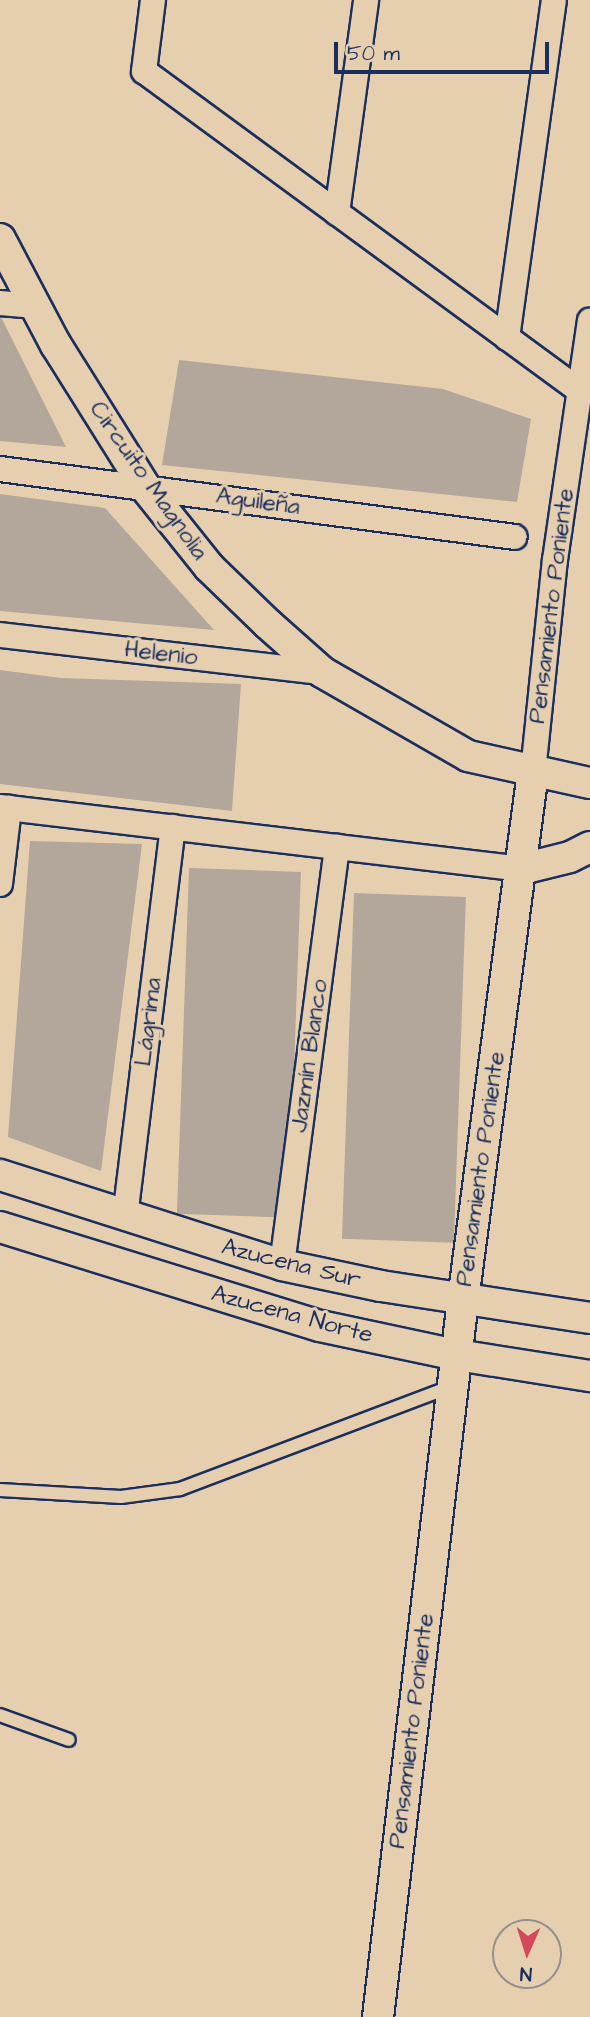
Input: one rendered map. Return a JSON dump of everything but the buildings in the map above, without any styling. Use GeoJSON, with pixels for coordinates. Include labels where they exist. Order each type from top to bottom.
{"type":"FeatureCollection","features":[{"type":"Feature","properties":{"kind":"street"},"geometry":{"type":"LineString","coordinates":[[153,0],[144,71],[580,390]]}},
{"type":"Feature","properties":{"kind":"street"},"geometry":{"type":"LineString","coordinates":[[338,213],[366,0]]}},
{"type":"Feature","properties":{"kind":"street"},"geometry":{"type":"LineString","coordinates":[[507,338],[554,0]]}},
{"type":"Feature","properties":{"kind":"street","name":"Circuito Magnolia"},"geometry":{"type":"LineString","coordinates":[[0,239],[36,306],[145,487],[209,568],[322,672],[468,756],[590,783]]}},
{"type":"Feature","properties":{"kind":"street"},"geometry":{"type":"LineString","coordinates":[[0,303],[36,306]]}},
{"type":"Feature","properties":{"kind":"street","name":"Pensamiento Poniente"},"geometry":{"type":"LineString","coordinates":[[378,2017],[463,1300],[522,869],[590,321]]}},
{"type":"Feature","properties":{"kind":"street","name":"Aguileña"},"geometry":{"type":"LineString","coordinates":[[0,469],[515,537]]}},
{"type":"Feature","properties":{"kind":"street","name":"Helenio"},"geometry":{"type":"LineString","coordinates":[[0,635],[322,672]]}},
{"type":"Feature","properties":{"kind":"street"},"geometry":{"type":"LineString","coordinates":[[0,884],[5,807],[522,869],[570,857],[590,847]]}},
{"type":"Feature","properties":{"kind":"street","name":"Lágrima"},"geometry":{"type":"LineString","coordinates":[[125,1217],[173,827]]}},
{"type":"Feature","properties":{"kind":"street","name":"Jazmín Blanco"},"geometry":{"type":"LineString","coordinates":[[282,1265],[337,847]]}},
{"type":"Feature","properties":{"kind":"street","name":"Azucena Sur"},"geometry":{"type":"LineString","coordinates":[[0,1175],[282,1265],[463,1300],[590,1318]]}},
{"type":"Feature","properties":{"kind":"street","name":"Azucena Norte"},"geometry":{"type":"LineString","coordinates":[[0,1227],[320,1326],[457,1355],[590,1376]]}},
{"type":"Feature","properties":{"kind":"lane"},"geometry":{"type":"LineString","coordinates":[[0,1490],[121,1497],[168,1492],[453,1386]]}},
{"type":"Feature","properties":{"kind":"lane"},"geometry":{"type":"LineString","coordinates":[[0,1715],[69,1740]]}}]}
